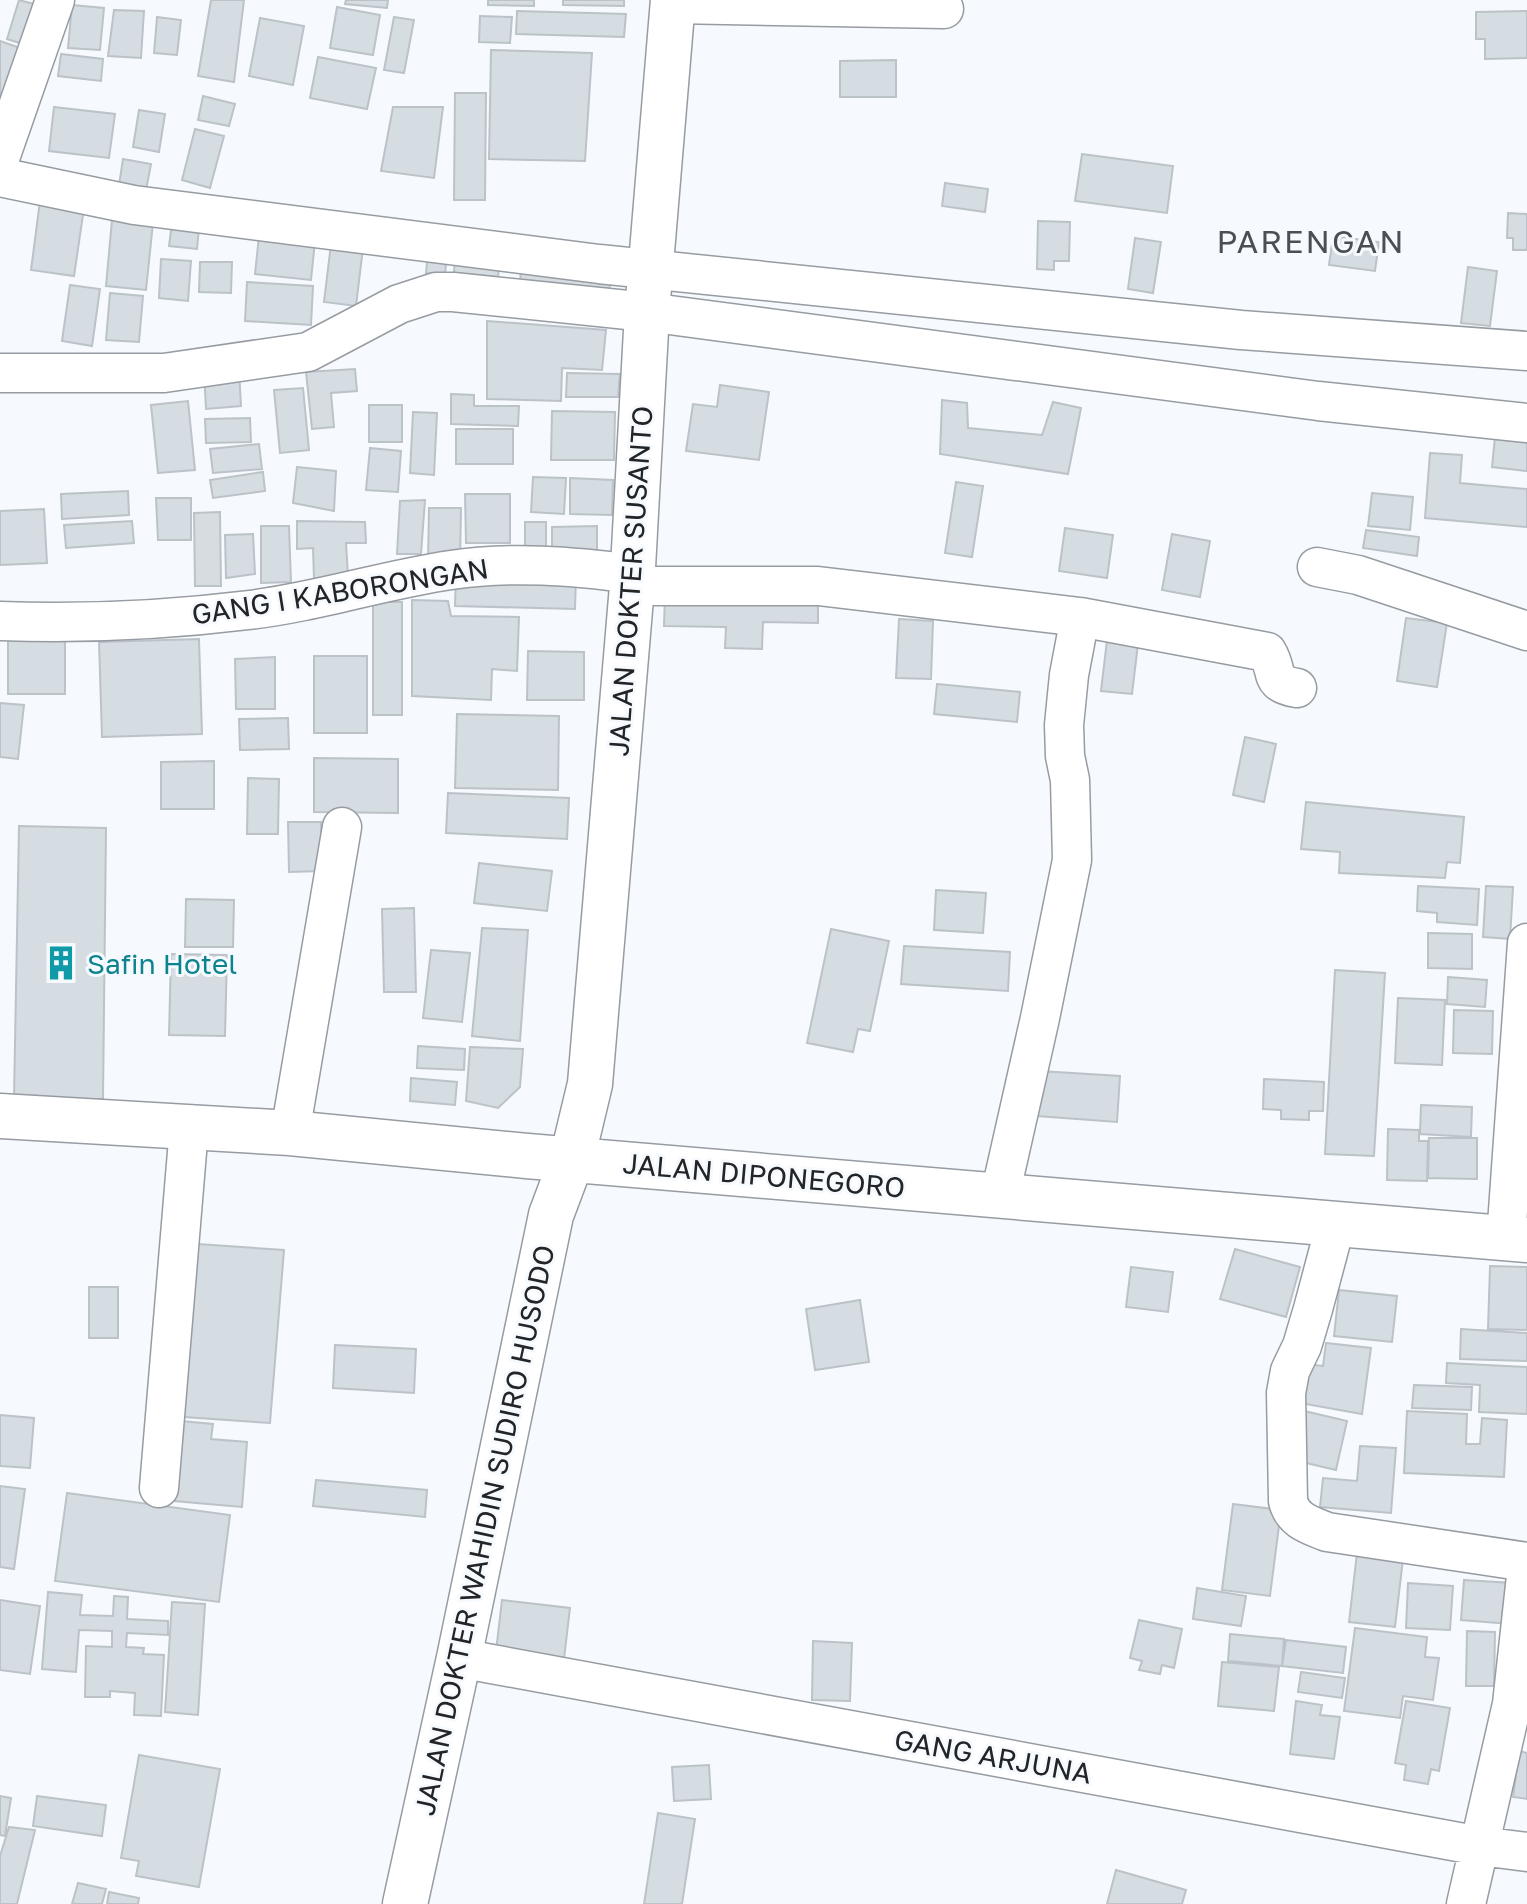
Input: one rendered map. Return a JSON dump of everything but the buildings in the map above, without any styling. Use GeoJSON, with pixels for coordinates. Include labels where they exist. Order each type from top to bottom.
{"type":"FeatureCollection","features":[{"type":"Feature","properties":{"kind":"main road","name":"JALAN DOKTER SUSANTO"},"geometry":{"type":"LineString","coordinates":[[572,1159],[590,1084],[632,580],[647,312],[673,2]]}},
{"type":"Feature","properties":{"kind":"main road","name":"JALAN DIPONEGORO"},"geometry":{"type":"LineString","coordinates":[[0,1116],[290,1133],[1516,1240]]}},
{"type":"Feature","properties":{"kind":"main road","name":"JALAN DOKTER WAHIDIN SUDIRO HUSODO"},"geometry":{"type":"LineString","coordinates":[[405,1904],[551,1215],[572,1159]]}},
{"type":"Feature","properties":{"kind":"street"},"geometry":{"type":"LineString","coordinates":[[0,158],[55,0]]}},
{"type":"Feature","properties":{"kind":"street"},"geometry":{"type":"LineString","coordinates":[[673,2],[944,9]]}},
{"type":"Feature","properties":{"kind":"street"},"geometry":{"type":"LineString","coordinates":[[0,177],[134,205],[651,269],[1225,329],[1527,351]]}},
{"type":"Feature","properties":{"kind":"street"},"geometry":{"type":"LineString","coordinates":[[0,373],[164,373],[308,352],[399,304],[436,292],[561,301],[1318,401],[1527,423]]}},
{"type":"Feature","properties":{"kind":"street","name":"GANG I KABORONGAN"},"geometry":{"type":"LineString","coordinates":[[0,621],[134,621],[251,610],[465,568],[516,565],[589,568],[632,580],[818,586],[1080,617],[1267,652],[1282,686],[1297,688]]}},
{"type":"Feature","properties":{"kind":"street"},"geometry":{"type":"LineString","coordinates":[[1317,567],[1358,575],[1527,631]]}},
{"type":"Feature","properties":{"kind":"street"},"geometry":{"type":"LineString","coordinates":[[1000,1195],[1072,860],[1070,780],[1064,725],[1080,617]]}},
{"type":"Feature","properties":{"kind":"street"},"geometry":{"type":"LineString","coordinates":[[290,1133],[342,827]]}},
{"type":"Feature","properties":{"kind":"street"},"geometry":{"type":"LineString","coordinates":[[1516,1240],[1527,943]]}},
{"type":"Feature","properties":{"kind":"street"},"geometry":{"type":"LineString","coordinates":[[159,1488],[189,1128]]}},
{"type":"Feature","properties":{"kind":"street"},"geometry":{"type":"LineString","coordinates":[[1336,1223],[1286,1393],[1288,1501],[1291,1513],[1327,1532],[1527,1564],[1512,1704],[1466,1904]]}},
{"type":"Feature","properties":{"kind":"street","name":"GANG ARJUNA"},"geometry":{"type":"LineString","coordinates":[[459,1658],[1480,1846],[1527,1852]]}},
{"type":"Feature","properties":{"kind":"place","name":"Safin Hotel"},"geometry":{"type":"Point","coordinates":[61,963]}},
{"type":"Feature","properties":{"kind":"district","name":"PARENGAN"},"geometry":{"type":"Point","coordinates":[1311,241]}}]}
